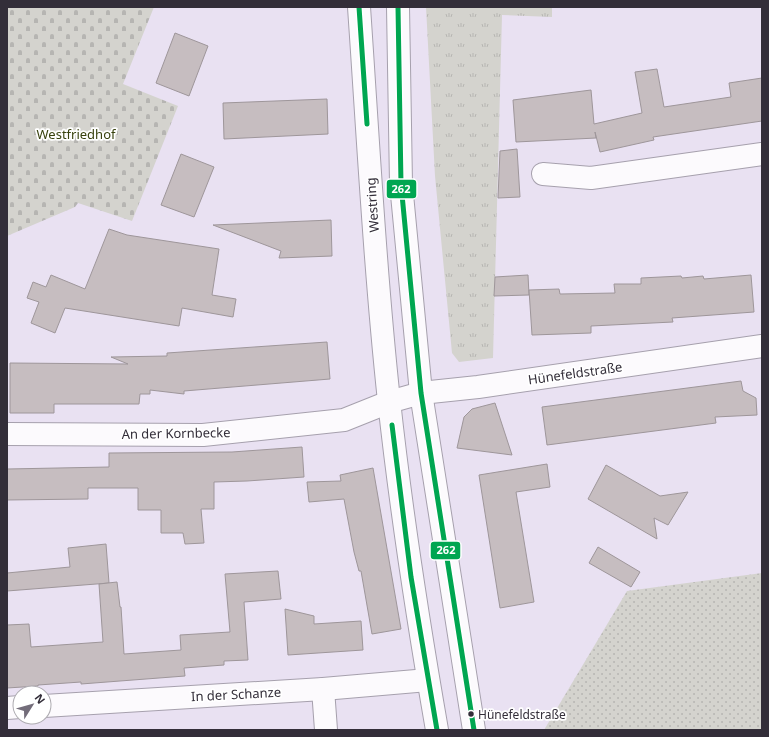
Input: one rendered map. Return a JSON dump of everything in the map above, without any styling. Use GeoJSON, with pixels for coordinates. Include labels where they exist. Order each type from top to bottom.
{"type":"FeatureCollection","features":[{"type":"Feature","properties":{"kind":"main road","name":"Westring"},"geometry":{"type":"LineString","coordinates":[[360,7],[373,224],[389,402],[411,577],[437,730]]}},
{"type":"Feature","properties":{"kind":"main road"},"geometry":{"type":"LineString","coordinates":[[398,7],[401,184],[421,393],[474,730]]}},
{"type":"Feature","properties":{"kind":"main road"},"geometry":{"type":"LineString","coordinates":[[543,174],[591,178],[762,154]]}},
{"type":"Feature","properties":{"kind":"main road","name":"Hünefeldstraße"},"geometry":{"type":"LineString","coordinates":[[389,402],[421,393],[481,387],[762,346]]}},
{"type":"Feature","properties":{"kind":"main road","name":"An der Kornbecke"},"geometry":{"type":"LineString","coordinates":[[7,434],[204,435],[344,420],[389,402]]}},
{"type":"Feature","properties":{"kind":"main road","name":"In der Schanze"},"geometry":{"type":"LineString","coordinates":[[52,706],[324,689],[428,680]]}},
{"type":"Feature","properties":{"kind":"main road"},"geometry":{"type":"LineString","coordinates":[[324,689],[326,730]]}},
{"type":"Feature","properties":{"kind":"green space","name":"Westfriedhof"},"geometry":{"type":"Polygon","coordinates":[[[7,7],[154,7],[123,84],[178,106],[132,221],[78,203],[75,207],[7,236],[7,7]]]}},
{"type":"Feature","properties":{"kind":"green space"},"geometry":{"type":"Polygon","coordinates":[[[426,7],[552,7],[552,17],[502,15],[493,358],[459,362],[452,353],[435,176],[426,7]]]}},
{"type":"Feature","properties":{"kind":"green space"},"geometry":{"type":"Polygon","coordinates":[[[762,573],[762,730],[544,730],[627,591],[762,573]]]}},
{"type":"Feature","properties":{"kind":"building"},"geometry":{"type":"Polygon","coordinates":[[[175,33],[208,46],[189,96],[156,83],[175,33]]]}},
{"type":"Feature","properties":{"kind":"building"},"geometry":{"type":"Polygon","coordinates":[[[657,69],[664,107],[731,97],[729,83],[762,78],[762,121],[653,137],[654,140],[600,152],[595,132],[596,138],[516,142],[513,100],[591,90],[594,124],[642,113],[635,72],[657,69]]]}},
{"type":"Feature","properties":{"kind":"building"},"geometry":{"type":"Polygon","coordinates":[[[327,99],[328,134],[224,139],[223,103],[327,99]]]}},
{"type":"Feature","properties":{"kind":"building"},"geometry":{"type":"Polygon","coordinates":[[[517,149],[520,197],[498,198],[500,151],[517,149]]]}},
{"type":"Feature","properties":{"kind":"building"},"geometry":{"type":"Polygon","coordinates":[[[181,154],[214,167],[194,217],[161,205],[181,154]]]}},
{"type":"Feature","properties":{"kind":"building"},"geometry":{"type":"Polygon","coordinates":[[[331,220],[332,256],[279,258],[281,251],[213,225],[331,220]]]}},
{"type":"Feature","properties":{"kind":"building"},"geometry":{"type":"Polygon","coordinates":[[[109,229],[127,235],[219,249],[212,295],[236,299],[233,317],[182,308],[179,326],[65,308],[55,333],[31,323],[39,302],[27,298],[33,282],[46,287],[51,275],[85,289],[109,229]]]}},
{"type":"Feature","properties":{"kind":"building"},"geometry":{"type":"Polygon","coordinates":[[[528,275],[529,295],[494,296],[495,277],[528,275]]]}},
{"type":"Feature","properties":{"kind":"building"},"geometry":{"type":"Polygon","coordinates":[[[751,275],[754,312],[672,318],[673,322],[591,326],[591,333],[532,335],[529,290],[559,289],[560,294],[615,293],[614,284],[641,284],[641,278],[681,276],[682,278],[703,276],[704,279],[751,275]]]}},
{"type":"Feature","properties":{"kind":"building"},"geometry":{"type":"Polygon","coordinates":[[[327,342],[330,379],[184,391],[184,394],[150,390],[150,394],[140,394],[139,404],[54,404],[54,413],[10,413],[10,363],[128,364],[111,357],[167,356],[167,353],[327,342]]]}},
{"type":"Feature","properties":{"kind":"building"},"geometry":{"type":"Polygon","coordinates":[[[741,381],[743,391],[756,398],[757,415],[715,417],[716,423],[547,445],[542,407],[741,381]]]}},
{"type":"Feature","properties":{"kind":"building"},"geometry":{"type":"Polygon","coordinates":[[[495,403],[512,455],[457,448],[464,417],[472,409],[495,403]]]}},
{"type":"Feature","properties":{"kind":"building"},"geometry":{"type":"Polygon","coordinates":[[[302,447],[304,477],[214,482],[214,509],[201,509],[204,543],[185,544],[183,533],[161,533],[161,510],[138,510],[138,488],[88,488],[88,499],[7,500],[7,469],[109,467],[109,453],[232,452],[302,447]]]}},
{"type":"Feature","properties":{"kind":"building"},"geometry":{"type":"Polygon","coordinates":[[[547,464],[550,487],[516,492],[534,602],[500,608],[479,475],[547,464]]]}},
{"type":"Feature","properties":{"kind":"building"},"geometry":{"type":"Polygon","coordinates":[[[606,465],[660,496],[688,492],[668,525],[654,518],[657,539],[588,499],[606,465]]]}},
{"type":"Feature","properties":{"kind":"building"},"geometry":{"type":"Polygon","coordinates":[[[373,468],[401,629],[372,634],[361,571],[359,571],[354,552],[344,499],[309,502],[307,482],[341,481],[340,475],[373,468]]]}},
{"type":"Feature","properties":{"kind":"building"},"geometry":{"type":"Polygon","coordinates":[[[106,544],[109,583],[7,591],[7,573],[70,567],[68,548],[106,544]]]}},
{"type":"Feature","properties":{"kind":"building"},"geometry":{"type":"Polygon","coordinates":[[[598,547],[640,572],[631,587],[589,563],[598,547]]]}},
{"type":"Feature","properties":{"kind":"building"},"geometry":{"type":"Polygon","coordinates":[[[278,571],[281,599],[244,602],[248,660],[224,661],[224,665],[184,668],[185,676],[81,684],[81,682],[12,685],[12,688],[7,688],[7,625],[29,624],[31,647],[103,642],[99,584],[117,582],[121,607],[124,654],[181,650],[180,635],[230,632],[225,574],[278,571]]]}},
{"type":"Feature","properties":{"kind":"building"},"geometry":{"type":"Polygon","coordinates":[[[285,609],[314,616],[314,624],[361,621],[363,650],[288,655],[285,609]]]}},
{"type":"Feature","properties":{"kind":"transit line","name":"262"},"geometry":{"type":"LineString","coordinates":[[359,7],[367,124]]}},
{"type":"Feature","properties":{"kind":"transit line","name":"262"},"geometry":{"type":"LineString","coordinates":[[398,7],[401,184],[421,393],[474,730]]}},
{"type":"Feature","properties":{"kind":"transit line","name":"262"},"geometry":{"type":"LineString","coordinates":[[392,425],[411,577],[437,730]]}},
{"type":"Feature","properties":{"kind":"place","name":"Hünefeldstraße"},"geometry":{"type":"Point","coordinates":[471,714]}}]}
